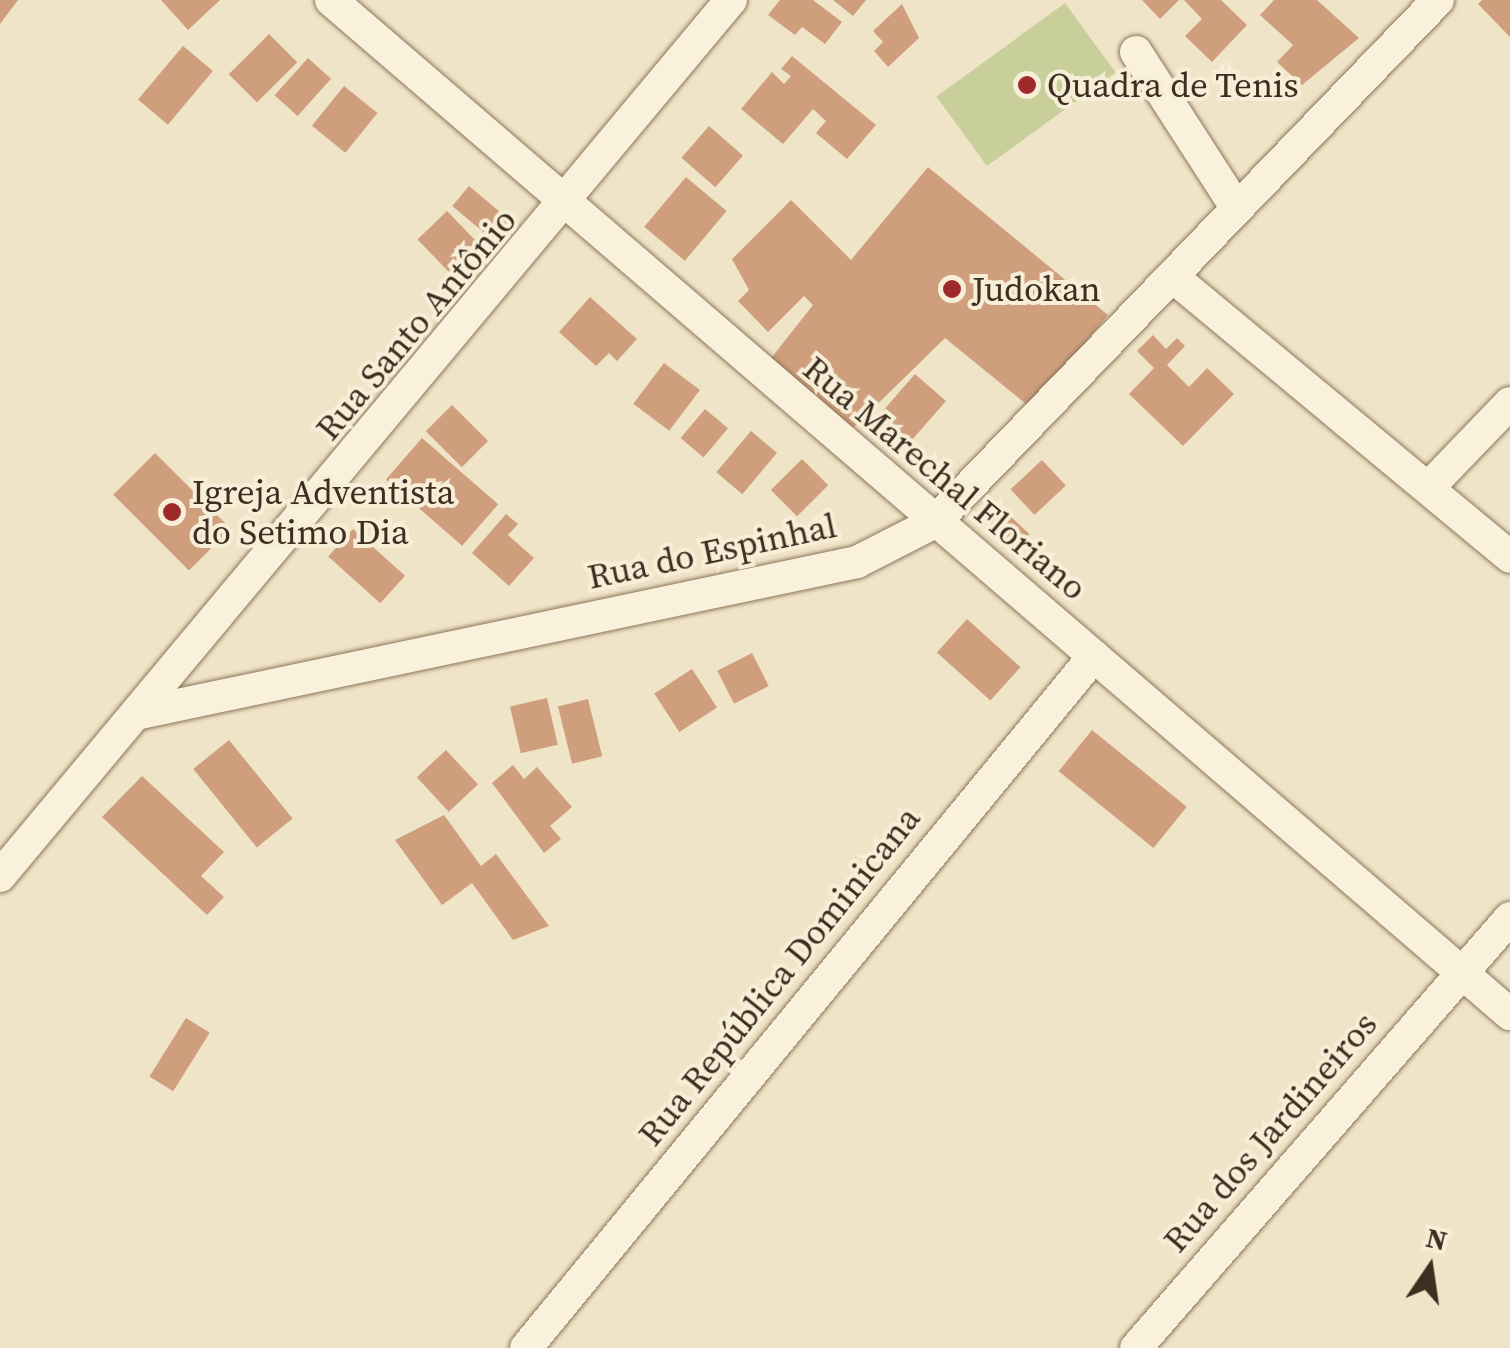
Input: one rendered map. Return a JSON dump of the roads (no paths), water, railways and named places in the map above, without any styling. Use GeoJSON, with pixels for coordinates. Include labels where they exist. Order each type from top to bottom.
{"type":"FeatureCollection","features":[{"type":"Feature","properties":{"kind":"street","name":"Rua Marechal Floriano"},"geometry":{"type":"LineString","coordinates":[[331,0],[566,208],[1464,968],[1510,1014]]}},
{"type":"Feature","properties":{"kind":"street","name":"Rua Santo Antônio"},"geometry":{"type":"LineString","coordinates":[[0,876],[566,208],[732,0]]}},
{"type":"Feature","properties":{"kind":"street","name":"Rua do Espinhal"},"geometry":{"type":"LineString","coordinates":[[140,713],[857,562],[935,522],[1438,0]]}},
{"type":"Feature","properties":{"kind":"street"},"geometry":{"type":"LineString","coordinates":[[1136,52],[1236,207]]}},
{"type":"Feature","properties":{"kind":"street"},"geometry":{"type":"LineString","coordinates":[[1172,277],[1430,486],[1510,557]]}},
{"type":"Feature","properties":{"kind":"street"},"geometry":{"type":"LineString","coordinates":[[1430,486],[1510,403]]}},
{"type":"Feature","properties":{"kind":"street","name":"Rua República Dominicana"},"geometry":{"type":"LineString","coordinates":[[526,1348],[1094,656]]}},
{"type":"Feature","properties":{"kind":"street","name":"Rua dos Jardineiros"},"geometry":{"type":"LineString","coordinates":[[1136,1348],[1510,918]]}},
{"type":"Feature","properties":{"kind":"place","name":"Quadra de Tenis"},"geometry":{"type":"Point","coordinates":[1027,85]}},
{"type":"Feature","properties":{"kind":"place","name":"Judokan"},"geometry":{"type":"Point","coordinates":[952,289]}},
{"type":"Feature","properties":{"kind":"place","name":"Igreja Adventista do Setimo Dia"},"geometry":{"type":"Point","coordinates":[172,512]}}]}
